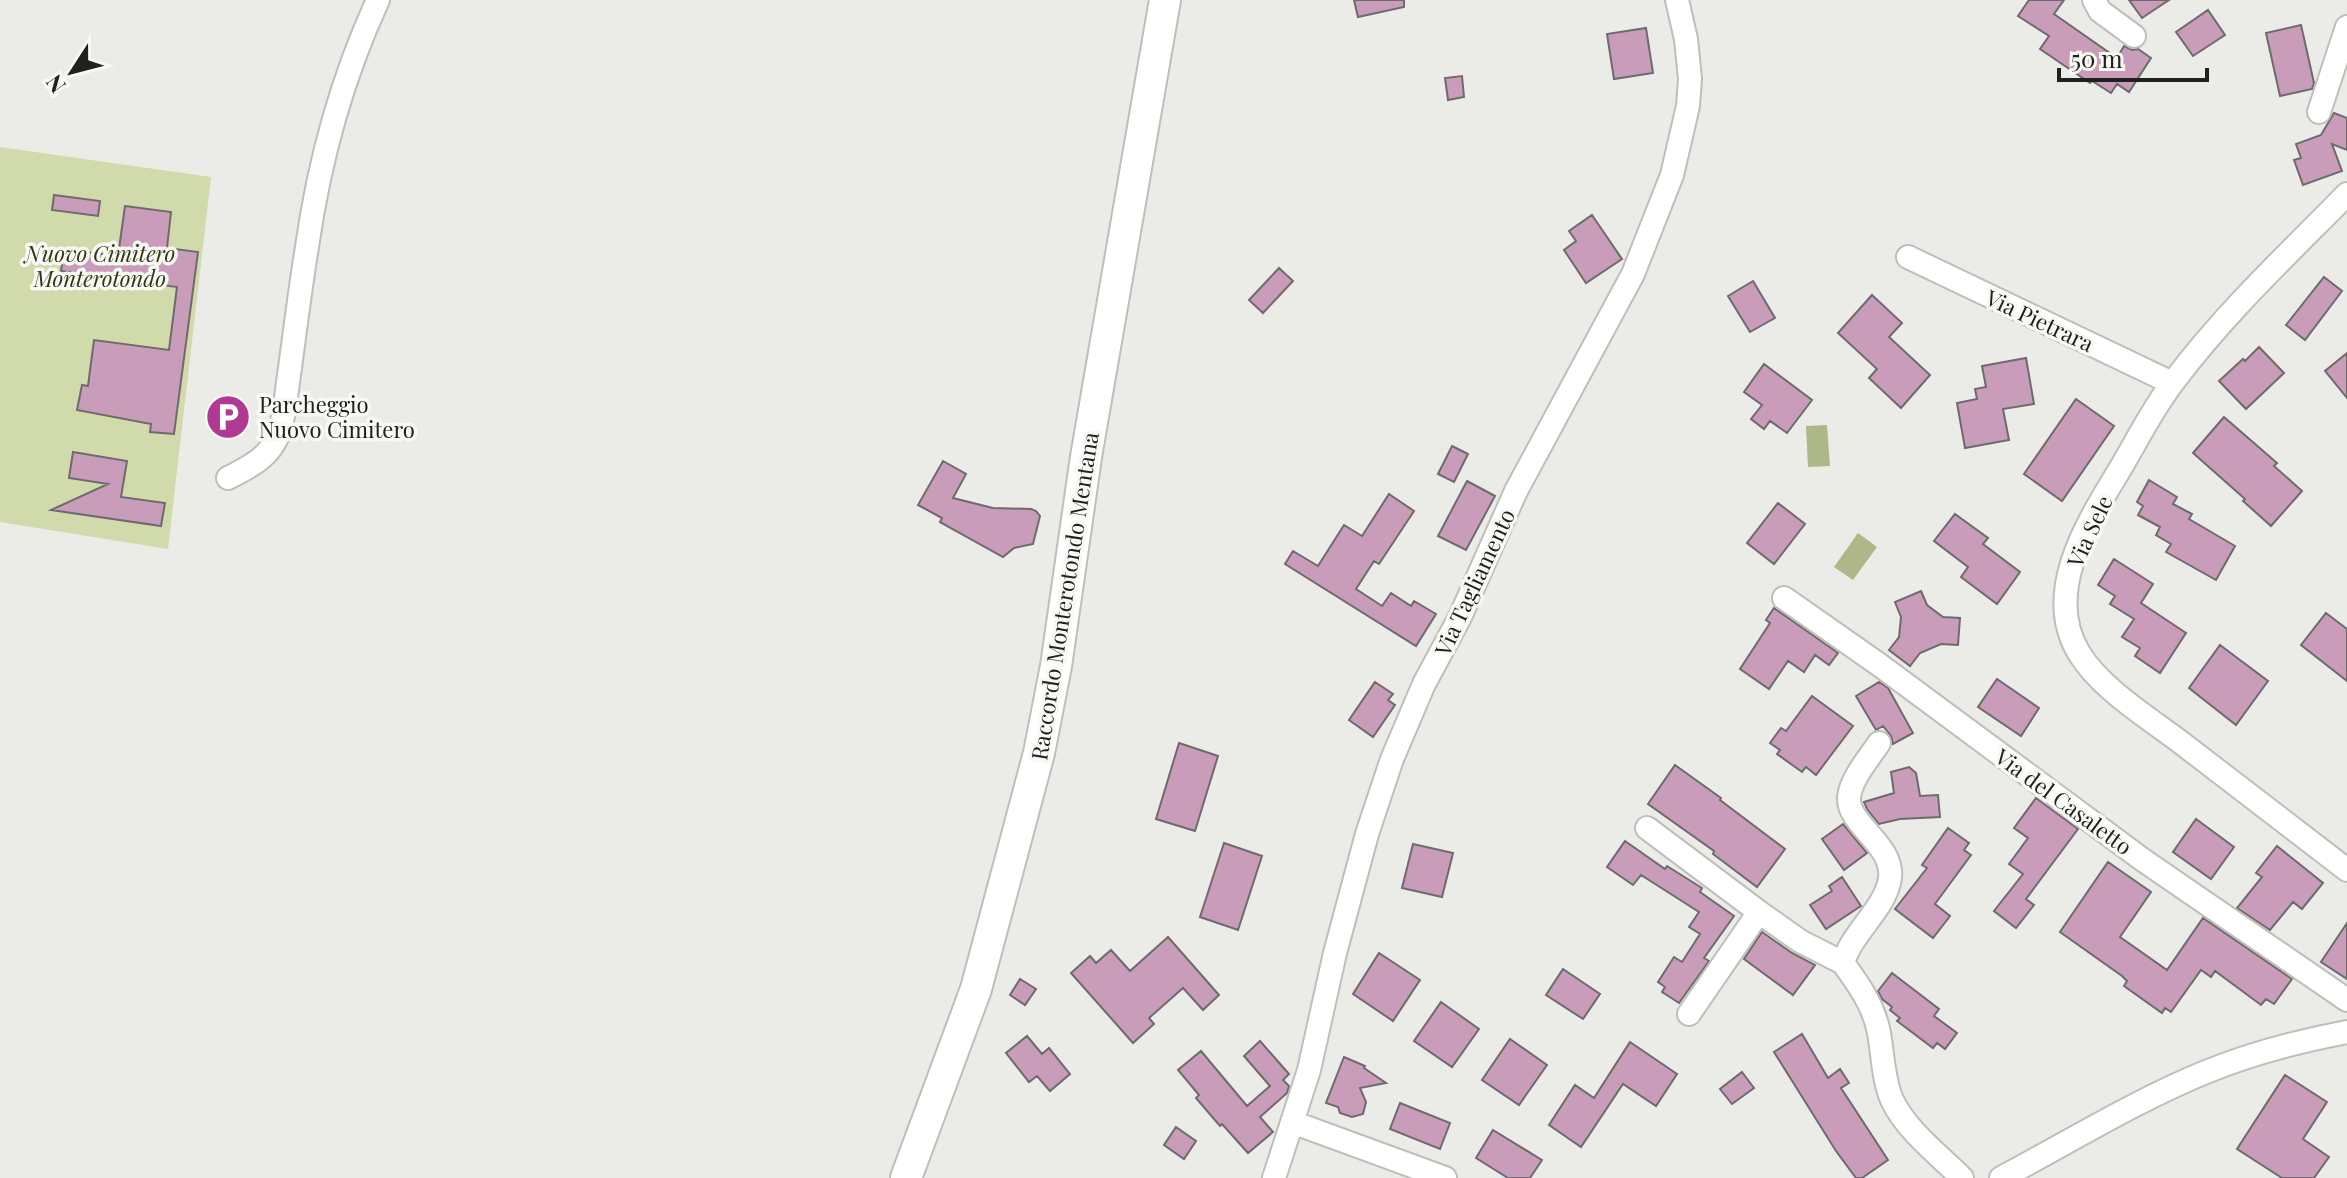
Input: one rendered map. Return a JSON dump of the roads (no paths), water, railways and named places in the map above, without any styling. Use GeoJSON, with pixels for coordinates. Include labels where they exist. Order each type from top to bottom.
{"type":"FeatureCollection","features":[{"type":"Feature","properties":{"kind":"main road","name":"Raccordo Monterotondo Mentana"},"geometry":{"type":"LineString","coordinates":[[906,1178],[976,989],[1039,753],[1056,666],[1086,457],[1165,0]]}},
{"type":"Feature","properties":{"kind":"street"},"geometry":{"type":"LineString","coordinates":[[228,478],[264,456],[280,430],[307,244],[325,156],[347,74],[378,0]]}},
{"type":"Feature","properties":{"kind":"street","name":"Via Tagliamento"},"geometry":{"type":"LineString","coordinates":[[1274,1178],[1309,1070],[1335,953],[1367,834],[1392,759],[1424,684],[1465,605],[1516,491],[1633,274],[1672,175],[1688,106],[1690,79],[1686,39],[1677,0]]}},
{"type":"Feature","properties":{"kind":"street"},"geometry":{"type":"LineString","coordinates":[[2094,0],[2100,11],[2134,36]]}},
{"type":"Feature","properties":{"kind":"street"},"geometry":{"type":"LineString","coordinates":[[2319,112],[2347,27]]}},
{"type":"Feature","properties":{"kind":"street","name":"Via Sele"},"geometry":{"type":"LineString","coordinates":[[2347,194],[2245,297],[2172,383],[2092,515],[2077,550],[2066,592],[2067,618],[2073,643],[2090,668],[2129,702],[2347,870]]}},
{"type":"Feature","properties":{"kind":"street","name":"Via Pietrara"},"geometry":{"type":"LineString","coordinates":[[1908,257],[2172,383]]}},
{"type":"Feature","properties":{"kind":"street","name":"Via del Casaletto"},"geometry":{"type":"LineString","coordinates":[[1784,598],[2143,860],[2347,1000]]}},
{"type":"Feature","properties":{"kind":"street"},"geometry":{"type":"LineString","coordinates":[[1843,963],[1849,944],[1882,897],[1890,876],[1884,854],[1855,815],[1849,801],[1853,784],[1879,743]]}},
{"type":"Feature","properties":{"kind":"street"},"geometry":{"type":"LineString","coordinates":[[1647,828],[1800,941],[1843,963],[1871,1006],[1879,1030],[1887,1084],[1897,1109],[1962,1178]]}},
{"type":"Feature","properties":{"kind":"street"},"geometry":{"type":"LineString","coordinates":[[1689,1014],[1759,912]]}},
{"type":"Feature","properties":{"kind":"street"},"geometry":{"type":"LineString","coordinates":[[2001,1178],[2206,1072],[2285,1045],[2347,1032]]}},
{"type":"Feature","properties":{"kind":"street"},"geometry":{"type":"LineString","coordinates":[[1292,1122],[1445,1178]]}},
{"type":"Feature","properties":{"kind":"place","name":"Parcheggio Nuovo Cimitero"},"geometry":{"type":"Point","coordinates":[228,417]}},
{"type":"Feature","properties":{"kind":"park label","name":"Nuovo Cimitero Monterotondo"},"geometry":{"type":"Point","coordinates":[100,266]}}]}
